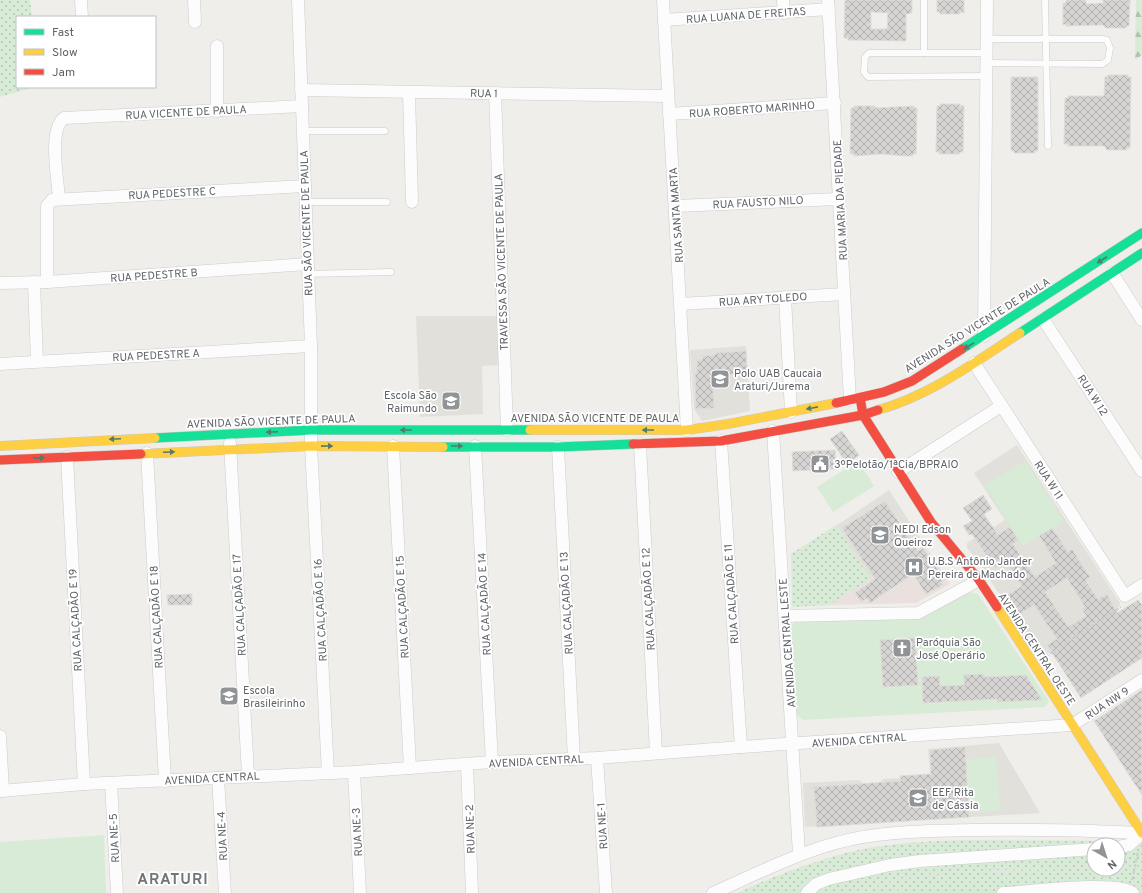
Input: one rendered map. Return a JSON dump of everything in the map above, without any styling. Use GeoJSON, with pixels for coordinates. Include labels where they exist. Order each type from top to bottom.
{"type":"FeatureCollection","features":[{"type":"Feature","properties":{"kind":"main road","name":"AVENIDA SÃO VICENTE DE PAULA"},"geometry":{"type":"LineString","coordinates":[[0,446],[311,430],[687,430],[717,427],[855,400],[892,390],[912,381],[1142,234]]}},
{"type":"Feature","properties":{"kind":"main road"},"geometry":{"type":"LineString","coordinates":[[0,460],[147,453],[231,451],[311,446],[558,447],[721,441],[863,415],[904,403],[974,364],[1142,252]]}},
{"type":"Feature","properties":{"kind":"main road","name":"AVENIDA CENTRAL OESTE"},"geometry":{"type":"LineString","coordinates":[[855,400],[898,472],[931,522],[979,580],[1032,665],[1142,833]]}},
{"type":"Feature","properties":{"kind":"street"},"geometry":{"type":"LineString","coordinates":[[80,0],[82,16]]}},
{"type":"Feature","properties":{"kind":"street"},"geometry":{"type":"LineString","coordinates":[[194,0],[194,22]]}},
{"type":"Feature","properties":{"kind":"street","name":"RUA SÃO VICENTE DE PAULA"},"geometry":{"type":"LineString","coordinates":[[298,0],[311,346],[311,446]]}},
{"type":"Feature","properties":{"kind":"street","name":"RUA SANTA MARTA"},"geometry":{"type":"LineString","coordinates":[[663,0],[667,96],[676,206],[687,430]]}},
{"type":"Feature","properties":{"kind":"street"},"geometry":{"type":"LineString","coordinates":[[783,0],[784,13]]}},
{"type":"Feature","properties":{"kind":"street"},"geometry":{"type":"LineString","coordinates":[[984,336],[985,76],[987,0]]}},
{"type":"Feature","properties":{"kind":"street","name":"RUA LUANA DE FREITAS"},"geometry":{"type":"LineString","coordinates":[[664,20],[784,13],[828,4]]}},
{"type":"Feature","properties":{"kind":"street","name":"RUA MARIA DA PIEDADE"},"geometry":{"type":"LineString","coordinates":[[828,4],[835,104],[844,294],[855,400]]}},
{"type":"Feature","properties":{"kind":"street"},"geometry":{"type":"LineString","coordinates":[[217,46],[217,111]]}},
{"type":"Feature","properties":{"kind":"street","name":"RUA 1"},"geometry":{"type":"LineString","coordinates":[[301,90],[667,96]]}},
{"type":"Feature","properties":{"kind":"street"},"geometry":{"type":"LineString","coordinates":[[409,92],[412,202]]}},
{"type":"Feature","properties":{"kind":"street","name":"TRAVESSA SÃO VICENTE DE PAULA"},"geometry":{"type":"LineString","coordinates":[[495,94],[507,430]]}},
{"type":"Feature","properties":{"kind":"street","name":"RUA ROBERTO MARINHO"},"geometry":{"type":"LineString","coordinates":[[669,114],[835,104]]}},
{"type":"Feature","properties":{"kind":"street","name":"RUA VICENTE DE PAULA"},"geometry":{"type":"LineString","coordinates":[[60,199],[55,147],[56,132],[60,121],[70,117],[302,106]]}},
{"type":"Feature","properties":{"kind":"street","name":"RUA PEDESTRE C"},"geometry":{"type":"LineString","coordinates":[[60,199],[305,186]]}},
{"type":"Feature","properties":{"kind":"street","name":"RUA FAUSTO NILO"},"geometry":{"type":"LineString","coordinates":[[676,206],[840,198]]}},
{"type":"Feature","properties":{"kind":"street"},"geometry":{"type":"LineString","coordinates":[[47,282],[47,212],[49,202],[60,199]]}},
{"type":"Feature","properties":{"kind":"street","name":"RUA PEDESTRE B"},"geometry":{"type":"LineString","coordinates":[[0,283],[308,269]]}},
{"type":"Feature","properties":{"kind":"street"},"geometry":{"type":"LineString","coordinates":[[1112,273],[1142,320]]}},
{"type":"Feature","properties":{"kind":"street"},"geometry":{"type":"LineString","coordinates":[[34,282],[37,361]]}},
{"type":"Feature","properties":{"kind":"street","name":"RUA ARY TOLEDO"},"geometry":{"type":"LineString","coordinates":[[681,304],[844,294]]}},
{"type":"Feature","properties":{"kind":"street"},"geometry":{"type":"LineString","coordinates":[[785,297],[791,412]]}},
{"type":"Feature","properties":{"kind":"street","name":"RUA W 12"},"geometry":{"type":"LineString","coordinates":[[1043,319],[1142,471]]}},
{"type":"Feature","properties":{"kind":"street","name":"RUA PEDESTRE A"},"geometry":{"type":"LineString","coordinates":[[0,364],[311,346]]}},
{"type":"Feature","properties":{"kind":"street","name":"RUA W 11"},"geometry":{"type":"LineString","coordinates":[[974,364],[1125,596]]}},
{"type":"Feature","properties":{"kind":"street"},"geometry":{"type":"LineString","coordinates":[[898,472],[1001,406]]}},
{"type":"Feature","properties":{"kind":"street","name":"AVENIDA CENTRAL LESTE"},"geometry":{"type":"LineString","coordinates":[[773,431],[799,854]]}},
{"type":"Feature","properties":{"kind":"street","name":"RUA CALÇADÃO E 17"},"geometry":{"type":"LineString","coordinates":[[230,434],[248,775]]}},
{"type":"Feature","properties":{"kind":"street","name":"RUA CALÇADÃO E 11"},"geometry":{"type":"LineString","coordinates":[[721,441],[741,747]]}},
{"type":"Feature","properties":{"kind":"street","name":"RUA CALÇADÃO E 12"},"geometry":{"type":"LineString","coordinates":[[640,444],[656,753]]}},
{"type":"Feature","properties":{"kind":"street","name":"RUA CALÇADÃO E 16"},"geometry":{"type":"LineString","coordinates":[[311,446],[328,773]]}},
{"type":"Feature","properties":{"kind":"street","name":"RUA CALÇADÃO E 15"},"geometry":{"type":"LineString","coordinates":[[393,446],[410,768]]}},
{"type":"Feature","properties":{"kind":"street","name":"RUA CALÇADÃO E 14"},"geometry":{"type":"LineString","coordinates":[[475,446],[492,762]]}},
{"type":"Feature","properties":{"kind":"street","name":"RUA CALÇADÃO E 13"},"geometry":{"type":"LineString","coordinates":[[558,447],[574,759]]}},
{"type":"Feature","properties":{"kind":"street","name":"RUA CALÇADÃO E 18"},"geometry":{"type":"LineString","coordinates":[[147,453],[165,780]]}},
{"type":"Feature","properties":{"kind":"street","name":"RUA CALÇADÃO E 19"},"geometry":{"type":"LineString","coordinates":[[67,457],[84,784]]}},
{"type":"Feature","properties":{"kind":"street"},"geometry":{"type":"LineString","coordinates":[[785,616],[918,613],[979,580]]}},
{"type":"Feature","properties":{"kind":"street"},"geometry":{"type":"LineString","coordinates":[[1125,596],[1142,585]]}},
{"type":"Feature","properties":{"kind":"street","name":"RUA NW 9"},"geometry":{"type":"LineString","coordinates":[[1072,725],[1142,680]]}},
{"type":"Feature","properties":{"kind":"street","name":"AVENIDA CENTRAL"},"geometry":{"type":"LineString","coordinates":[[2,791],[84,784],[218,778],[248,775],[354,772],[468,765],[492,762],[597,758],[1072,725]]}},
{"type":"Feature","properties":{"kind":"street"},"geometry":{"type":"LineString","coordinates":[[0,736],[2,791]]}},
{"type":"Feature","properties":{"kind":"street","name":"RUA NE-1"},"geometry":{"type":"LineString","coordinates":[[597,758],[606,893]]}},
{"type":"Feature","properties":{"kind":"street","name":"RUA NE-2"},"geometry":{"type":"LineString","coordinates":[[468,765],[472,893]]}},
{"type":"Feature","properties":{"kind":"street","name":"RUA NE-3"},"geometry":{"type":"LineString","coordinates":[[354,772],[360,893]]}},
{"type":"Feature","properties":{"kind":"street","name":"RUA NE-4"},"geometry":{"type":"LineString","coordinates":[[218,778],[225,893]]}},
{"type":"Feature","properties":{"kind":"street","name":"RUA NE-5"},"geometry":{"type":"LineString","coordinates":[[111,783],[117,893]]}},
{"type":"Feature","properties":{"kind":"street"},"geometry":{"type":"LineString","coordinates":[[713,893],[799,854],[838,842],[919,831],[1058,829],[1142,833]]}},
{"type":"Feature","properties":{"kind":"street"},"geometry":{"type":"LineString","coordinates":[[1126,846],[1129,845],[1142,833]]}},
{"type":"Feature","properties":{"kind":"street"},"geometry":{"type":"LineString","coordinates":[[807,893],[816,884],[890,865],[920,861],[1086,850]]}},
{"type":"Feature","properties":{"kind":"street"},"geometry":{"type":"LineString","coordinates":[[1004,893],[1061,887],[1108,888],[1133,892]]}},
{"type":"Feature","properties":{"kind":"lane"},"geometry":{"type":"LineString","coordinates":[[924,0],[924,53]]}},
{"type":"Feature","properties":{"kind":"lane"},"geometry":{"type":"LineString","coordinates":[[1045,0],[1044,38],[1048,146]]}},
{"type":"Feature","properties":{"kind":"lane"},"geometry":{"type":"LineString","coordinates":[[985,76],[872,78],[868,77],[864,72],[865,57],[869,54],[924,53],[1046,63],[1102,64],[1108,60],[1110,48],[1107,40],[1103,38],[986,39]]}},
{"type":"Feature","properties":{"kind":"lane"},"geometry":{"type":"LineString","coordinates":[[303,131],[385,131]]}},
{"type":"Feature","properties":{"kind":"lane"},"geometry":{"type":"LineString","coordinates":[[305,202],[387,202]]}},
{"type":"Feature","properties":{"kind":"lane"},"geometry":{"type":"LineString","coordinates":[[308,269],[391,272]]}},
{"type":"Feature","properties":{"kind":"path"},"geometry":{"type":"LineString","coordinates":[[1032,665],[1121,607],[1125,596]]}},
{"type":"Feature","properties":{"kind":"path"},"geometry":{"type":"LineString","coordinates":[[1133,892],[1132,876],[1136,861]]}},
{"type":"Feature","properties":{"kind":"shaded area"},"geometry":{"type":"Polygon","coordinates":[[[416,316],[497,316],[499,365],[482,366],[483,414],[420,417],[416,316]]]}},
{"type":"Feature","properties":{"kind":"shaded area","name":"Polo UAB Caucaia Araturi/Jurema"},"geometry":{"type":"Polygon","coordinates":[[[746,346],[750,411],[702,421],[694,409],[690,350],[746,346]]]}},
{"type":"Feature","properties":{"kind":"shaded area"},"geometry":{"type":"Polygon","coordinates":[[[1017,445],[1120,603],[1119,607],[1044,656],[1039,655],[977,560],[967,548],[967,543],[1005,520],[974,473],[1017,445]]]}},
{"type":"Feature","properties":{"kind":"shaded area","name":"NEDI Edson Queiroz"},"geometry":{"type":"Polygon","coordinates":[[[889,490],[924,544],[870,579],[836,526],[889,490]]]}},
{"type":"Feature","properties":{"kind":"shaded area","name":"U.B.S Antônio Jander Pereira de Machado"},"geometry":{"type":"Polygon","coordinates":[[[924,544],[950,584],[916,603],[829,605],[924,544]]]}},
{"type":"Feature","properties":{"kind":"shaded area","name":"EEF Rita de Cássia"},"geometry":{"type":"Polygon","coordinates":[[[999,743],[1040,813],[805,827],[803,783],[859,780],[864,784],[879,783],[883,779],[900,778],[900,776],[930,774],[928,749],[999,743]]]}},
{"type":"Feature","properties":{"kind":"green space"},"geometry":{"type":"Polygon","coordinates":[[[0,0],[30,0],[32,16],[16,16],[16,88],[31,88],[0,97],[0,0]]]}},
{"type":"Feature","properties":{"kind":"green space"},"geometry":{"type":"Polygon","coordinates":[[[1136,0],[1142,0],[1142,55],[1135,60],[1136,0]]]}},
{"type":"Feature","properties":{"kind":"green space"},"geometry":{"type":"Polygon","coordinates":[[[858,461],[874,486],[833,512],[817,487],[858,461]]]}},
{"type":"Feature","properties":{"kind":"green space"},"geometry":{"type":"Polygon","coordinates":[[[1025,461],[1064,521],[1023,546],[985,485],[1025,461]]]}},
{"type":"Feature","properties":{"kind":"green space"},"geometry":{"type":"Polygon","coordinates":[[[836,525],[870,579],[829,605],[792,607],[791,554],[836,525]]]}},
{"type":"Feature","properties":{"kind":"green space"},"geometry":{"type":"Polygon","coordinates":[[[969,592],[978,594],[1049,701],[1045,707],[803,720],[796,714],[790,627],[797,620],[922,618],[969,592]]]}},
{"type":"Feature","properties":{"kind":"green space"},"geometry":{"type":"Polygon","coordinates":[[[996,757],[1000,810],[971,813],[966,760],[996,757]]]}},
{"type":"Feature","properties":{"kind":"green space"},"geometry":{"type":"Polygon","coordinates":[[[104,835],[106,893],[0,893],[0,842],[104,835]]]}},
{"type":"Feature","properties":{"kind":"green space"},"geometry":{"type":"Polygon","coordinates":[[[964,840],[1086,841],[1086,877],[1126,877],[1126,841],[1142,841],[1142,893],[737,893],[796,868],[827,858],[858,850],[924,842],[964,840]]]}},
{"type":"Feature","properties":{"kind":"building"},"geometry":{"type":"Polygon","coordinates":[[[845,0],[912,0],[912,13],[906,14],[906,41],[848,40],[848,38],[844,38],[845,0]],[[871,12],[871,29],[887,29],[888,13],[871,12]]]}},
{"type":"Feature","properties":{"kind":"building"},"geometry":{"type":"Polygon","coordinates":[[[937,0],[964,0],[964,13],[940,14],[940,12],[937,12],[937,0]]]}},
{"type":"Feature","properties":{"kind":"building"},"geometry":{"type":"Polygon","coordinates":[[[1066,0],[1086,0],[1086,4],[1103,3],[1103,0],[1130,0],[1129,26],[1126,26],[1126,28],[1106,28],[1103,25],[1063,25],[1063,3],[1066,3],[1066,0]]]}},
{"type":"Feature","properties":{"kind":"building"},"geometry":{"type":"Polygon","coordinates":[[[1108,75],[1128,75],[1128,77],[1131,77],[1130,148],[1127,148],[1127,150],[1107,150],[1104,146],[1068,146],[1068,144],[1064,144],[1065,98],[1068,98],[1068,96],[1104,96],[1105,77],[1108,77],[1108,75]]]}},
{"type":"Feature","properties":{"kind":"building"},"geometry":{"type":"Polygon","coordinates":[[[1011,77],[1038,77],[1038,151],[1035,151],[1035,153],[1014,153],[1014,151],[1011,151],[1011,77]]]}},
{"type":"Feature","properties":{"kind":"building"},"geometry":{"type":"Polygon","coordinates":[[[940,104],[960,104],[960,106],[964,106],[963,152],[960,152],[959,154],[939,154],[939,152],[936,152],[937,106],[940,106],[940,104]]]}},
{"type":"Feature","properties":{"kind":"building"},"geometry":{"type":"Polygon","coordinates":[[[854,106],[875,106],[875,108],[914,106],[914,108],[917,108],[916,154],[913,154],[913,156],[882,154],[854,156],[854,154],[850,154],[851,108],[854,108],[854,106]]]}},
{"type":"Feature","properties":{"kind":"building"},"geometry":{"type":"Polygon","coordinates":[[[746,351],[747,373],[712,376],[714,408],[696,409],[695,373],[697,373],[697,360],[702,360],[703,356],[715,355],[715,353],[746,351]]]}},
{"type":"Feature","properties":{"kind":"building"},"geometry":{"type":"Polygon","coordinates":[[[842,431],[859,455],[847,464],[830,439],[842,431]]]}},
{"type":"Feature","properties":{"kind":"building"},"geometry":{"type":"Polygon","coordinates":[[[835,450],[836,469],[793,471],[792,452],[835,450]]]}},
{"type":"Feature","properties":{"kind":"building"},"geometry":{"type":"Polygon","coordinates":[[[983,495],[992,509],[984,514],[998,535],[1010,527],[1018,540],[1013,544],[1035,577],[1056,563],[1039,536],[1052,528],[1068,552],[1072,549],[1090,577],[1085,580],[1098,599],[1107,594],[1117,613],[1138,600],[1142,605],[1142,658],[1081,698],[1047,645],[1057,639],[1034,605],[1015,617],[1002,598],[1022,586],[1005,561],[995,568],[972,534],[969,535],[963,526],[972,521],[963,508],[983,495]],[[1067,578],[1045,592],[1068,627],[1086,616],[1082,609],[1085,607],[1067,578]]]}},
{"type":"Feature","properties":{"kind":"building"},"geometry":{"type":"Polygon","coordinates":[[[885,501],[918,551],[923,548],[945,580],[941,582],[943,585],[926,594],[913,574],[870,603],[867,598],[861,602],[855,593],[875,579],[842,528],[885,501]]]}},
{"type":"Feature","properties":{"kind":"building"},"geometry":{"type":"Polygon","coordinates":[[[192,594],[192,605],[168,605],[167,595],[192,594]]]}},
{"type":"Feature","properties":{"kind":"building"},"geometry":{"type":"Polygon","coordinates":[[[915,638],[918,685],[883,687],[880,640],[915,638]]]}},
{"type":"Feature","properties":{"kind":"building"},"geometry":{"type":"Polygon","coordinates":[[[983,674],[984,677],[1026,675],[1042,700],[997,702],[997,699],[923,703],[922,677],[939,676],[940,686],[964,685],[964,675],[983,674]]]}},
{"type":"Feature","properties":{"kind":"building"},"geometry":{"type":"Polygon","coordinates":[[[1142,690],[1142,795],[1094,721],[1142,690]]]}},
{"type":"Feature","properties":{"kind":"building","name":"EEF Rita de Cássia"},"geometry":{"type":"Polygon","coordinates":[[[965,747],[969,817],[817,827],[814,787],[901,781],[900,776],[931,774],[930,750],[965,747]]]}},
{"type":"Feature","properties":{"kind":"tram line"},"geometry":{"type":"LineString","coordinates":[[1126,867],[1142,867]]}},
{"type":"Feature","properties":{"kind":"tram line"},"geometry":{"type":"LineString","coordinates":[[852,893],[905,878],[949,872],[1086,868]]}},
{"type":"Feature","properties":{"kind":"railway"},"geometry":{"type":"LineString","coordinates":[[886,893],[918,887],[981,880],[1045,877],[1142,876]]}},
{"type":"Feature","properties":{"kind":"traffic: fast"},"geometry":{"type":"LineString","coordinates":[[962,349],[1142,233]]}},
{"type":"Feature","properties":{"kind":"traffic: fast"},"geometry":{"type":"LineString","coordinates":[[1020,333],[1142,253]]}},
{"type":"Feature","properties":{"kind":"traffic: fast"},"geometry":{"type":"LineString","coordinates":[[155,438],[311,430],[530,430]]}},
{"type":"Feature","properties":{"kind":"traffic: fast"},"geometry":{"type":"LineString","coordinates":[[443,447],[558,447],[633,444]]}},
{"type":"Feature","properties":{"kind":"traffic: slow"},"geometry":{"type":"LineString","coordinates":[[878,410],[897,404],[934,387],[1020,333]]}},
{"type":"Feature","properties":{"kind":"traffic: slow"},"geometry":{"type":"LineString","coordinates":[[530,430],[687,430],[728,424],[836,403]]}},
{"type":"Feature","properties":{"kind":"traffic: slow"},"geometry":{"type":"LineString","coordinates":[[0,446],[155,438]]}},
{"type":"Feature","properties":{"kind":"traffic: slow"},"geometry":{"type":"LineString","coordinates":[[141,454],[311,446],[443,447]]}},
{"type":"Feature","properties":{"kind":"traffic: slow"},"geometry":{"type":"LineString","coordinates":[[997,607],[1142,833]]}},
{"type":"Feature","properties":{"kind":"traffic: jam"},"geometry":{"type":"LineString","coordinates":[[836,403],[884,392],[912,381],[962,349]]}},
{"type":"Feature","properties":{"kind":"traffic: jam"},"geometry":{"type":"LineString","coordinates":[[861,403],[863,415],[931,522],[979,580],[997,607]]}},
{"type":"Feature","properties":{"kind":"traffic: jam"},"geometry":{"type":"LineString","coordinates":[[633,444],[721,441],[863,415],[878,410]]}},
{"type":"Feature","properties":{"kind":"traffic: jam"},"geometry":{"type":"LineString","coordinates":[[0,460],[141,454]]}},
{"type":"Feature","properties":{"kind":"place","name":"Polo UAB Caucaia Araturi/Jurema"},"geometry":{"type":"Point","coordinates":[720,379]}},
{"type":"Feature","properties":{"kind":"place","name":"Escola São Raimundo"},"geometry":{"type":"Point","coordinates":[451,401]}},
{"type":"Feature","properties":{"kind":"place","name":"3ºPelotão/1ªCia/BPRAIO"},"geometry":{"type":"Point","coordinates":[820,464]}},
{"type":"Feature","properties":{"kind":"place","name":"NEDI Edson Queiroz"},"geometry":{"type":"Point","coordinates":[880,535]}},
{"type":"Feature","properties":{"kind":"place","name":"U.B.S Antônio Jander Pereira de Machado"},"geometry":{"type":"Point","coordinates":[914,567]}},
{"type":"Feature","properties":{"kind":"place","name":"Paróquia São José Operário"},"geometry":{"type":"Point","coordinates":[902,648]}},
{"type":"Feature","properties":{"kind":"place","name":"Escola Brasileirinho"},"geometry":{"type":"Point","coordinates":[229,696]}},
{"type":"Feature","properties":{"kind":"place","name":"EEF Rita de Cássia"},"geometry":{"type":"Point","coordinates":[918,798]}},
{"type":"Feature","properties":{"kind":"district","name":"ARATURI"},"geometry":{"type":"Point","coordinates":[173,879]}}]}
